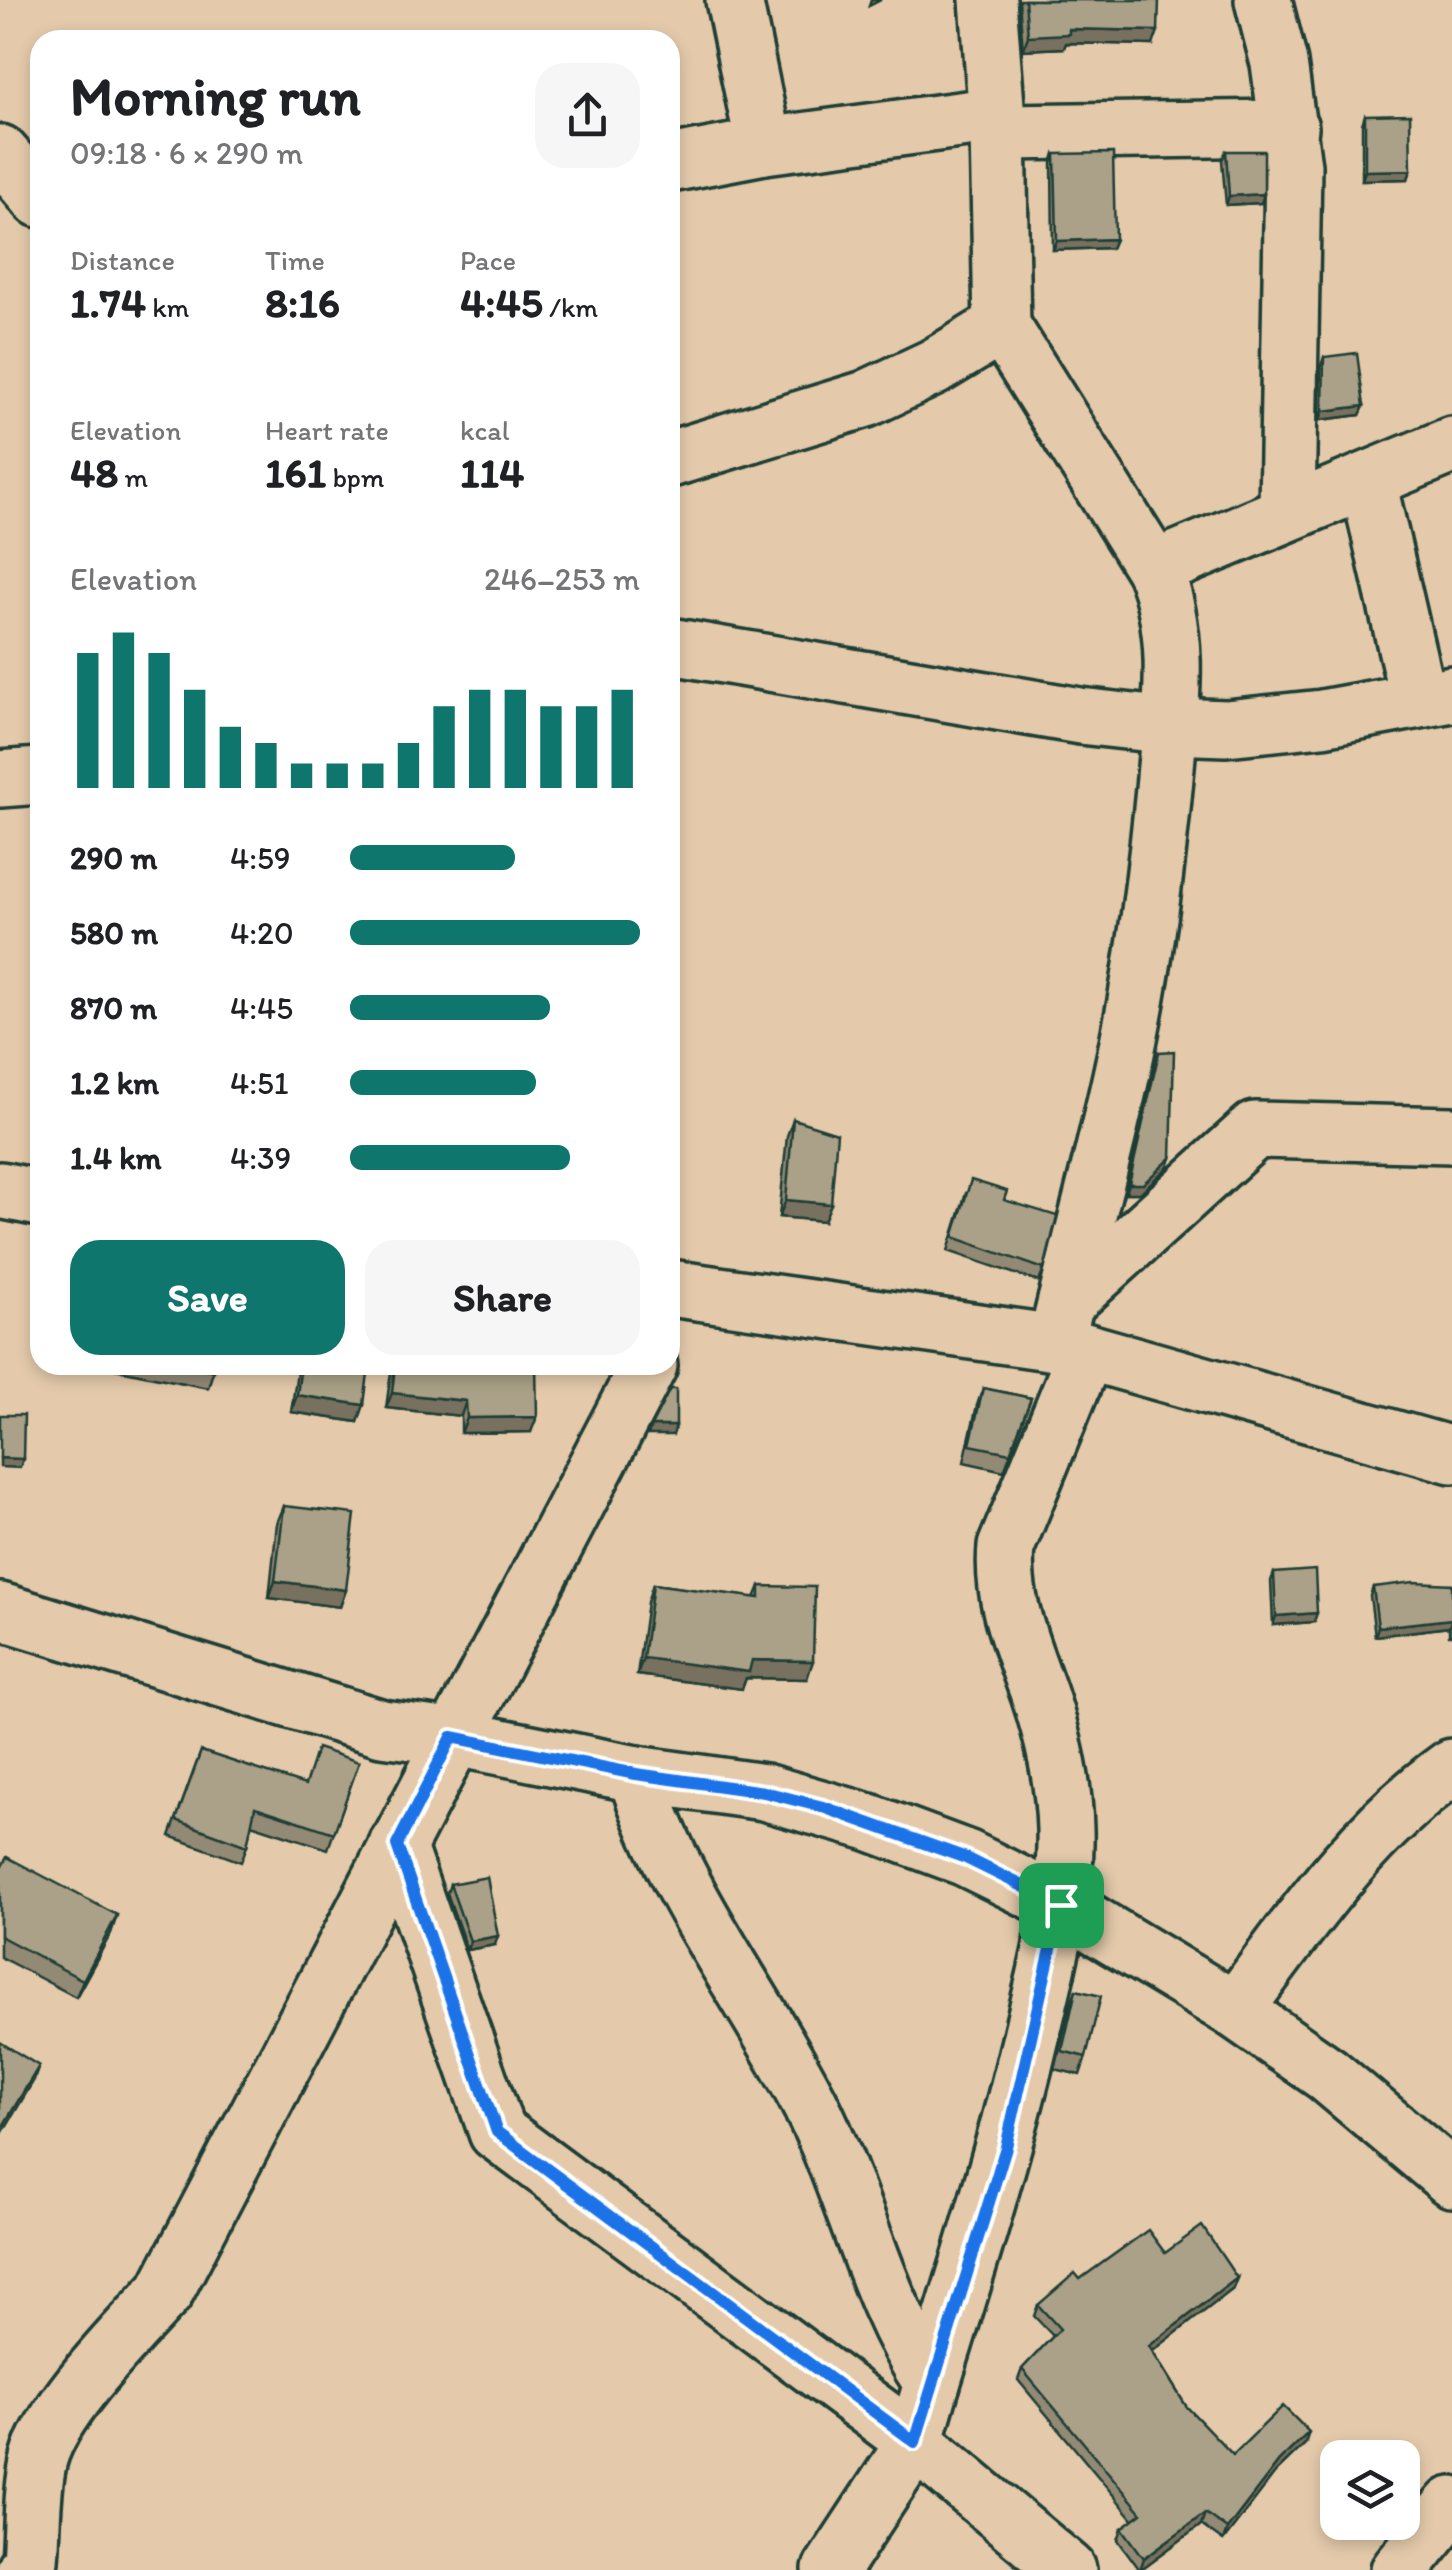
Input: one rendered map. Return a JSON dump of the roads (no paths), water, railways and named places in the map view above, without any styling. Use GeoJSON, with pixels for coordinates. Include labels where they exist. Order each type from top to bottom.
{"type":"FeatureCollection","features":[{"type":"Feature","properties":{"kind":"street"},"geometry":{"type":"LineString","coordinates":[[734,0],[764,146]]}},
{"type":"Feature","properties":{"kind":"street"},"geometry":{"type":"LineString","coordinates":[[831,2570],[915,2442],[1006,2147],[1061,1905],[1065,1828],[1056,1760],[1040,1698],[1019,1642],[1004,1566],[1006,1547],[1069,1333],[1130,1034],[1157,864],[1170,726],[1171,625],[1154,568],[1002,326],[997,124],[988,0]]}},
{"type":"Feature","properties":{"kind":"street"},"geometry":{"type":"LineString","coordinates":[[1263,0],[1290,128],[1294,225],[1287,510]]}},
{"type":"Feature","properties":{"kind":"street"},"geometry":{"type":"LineString","coordinates":[[680,162],[764,146],[997,124],[1290,128]]}},
{"type":"Feature","properties":{"kind":"street"},"geometry":{"type":"LineString","coordinates":[[0,153],[30,188]]}},
{"type":"Feature","properties":{"kind":"street"},"geometry":{"type":"LineString","coordinates":[[680,456],[866,398],[934,367],[1002,326]]}},
{"type":"Feature","properties":{"kind":"street"},"geometry":{"type":"LineString","coordinates":[[1154,568],[1452,445]]}},
{"type":"Feature","properties":{"kind":"street"},"geometry":{"type":"LineString","coordinates":[[680,648],[1080,716],[1170,726],[1226,728],[1322,718],[1435,696],[1368,482]]}},
{"type":"Feature","properties":{"kind":"street"},"geometry":{"type":"LineString","coordinates":[[0,779],[30,777]]}},
{"type":"Feature","properties":{"kind":"street"},"geometry":{"type":"LineString","coordinates":[[1069,1333],[1255,1130],[1452,1135]]}},
{"type":"Feature","properties":{"kind":"street"},"geometry":{"type":"LineString","coordinates":[[0,1190],[30,1196]]}},
{"type":"Feature","properties":{"kind":"street"},"geometry":{"type":"LineString","coordinates":[[680,1300],[1069,1333],[1452,1455]]}},
{"type":"Feature","properties":{"kind":"street"},"geometry":{"type":"LineString","coordinates":[[24,2570],[30,2560],[39,2458],[60,2420],[104,2358],[164,2292],[644,1375]]}},
{"type":"Feature","properties":{"kind":"street"},"geometry":{"type":"LineString","coordinates":[[0,1612],[382,1728],[452,1737],[636,1774],[764,1792],[823,1807],[966,1858],[1061,1905],[1235,2010],[1328,2074],[1451,2176]]}},
{"type":"Feature","properties":{"kind":"street"},"geometry":{"type":"LineString","coordinates":[[1235,2010],[1335,1874],[1412,1795],[1452,1767]]}},
{"type":"Feature","properties":{"kind":"street"},"geometry":{"type":"LineString","coordinates":[[636,1774],[648,1814],[696,1914],[811,2107],[905,2342],[932,2384]]}},
{"type":"Feature","properties":{"kind":"street"},"geometry":{"type":"LineString","coordinates":[[397,1845],[497,2132],[915,2442],[1068,2570]]}},
{"type":"Feature","properties":{"kind":"street"},"geometry":{"type":"LineString","coordinates":[[1399,2570],[1452,2505]]}}]}
